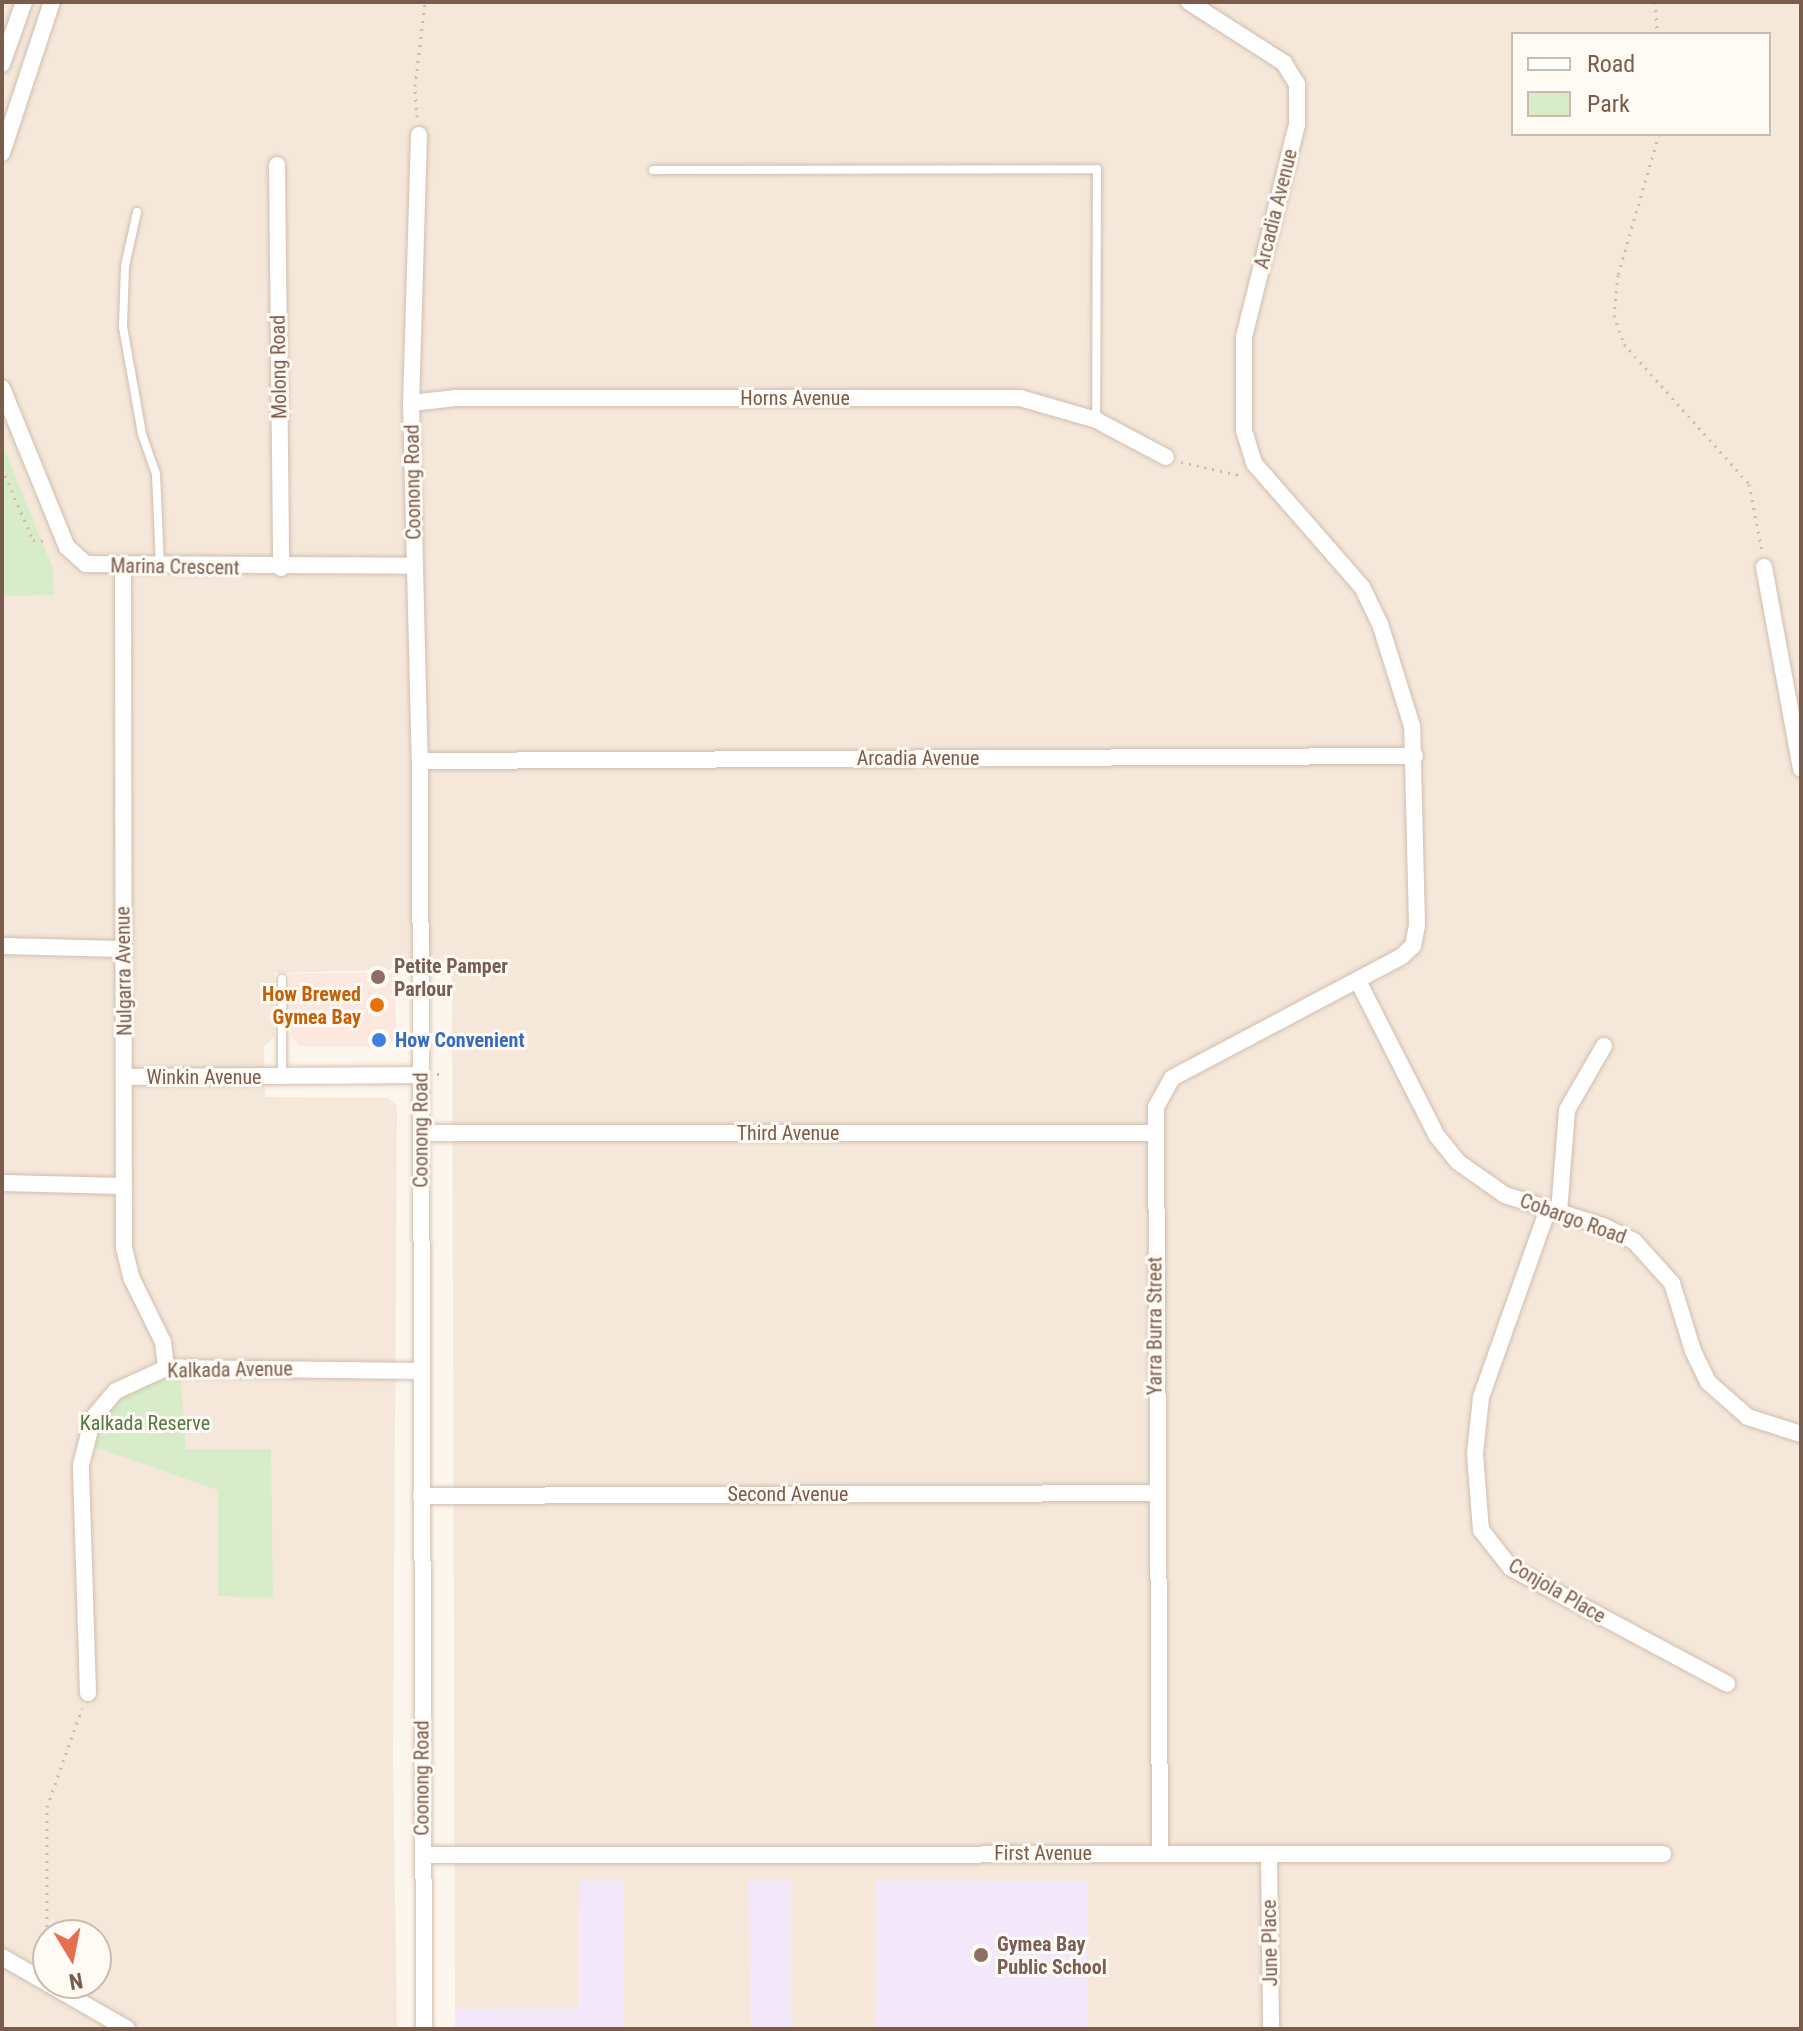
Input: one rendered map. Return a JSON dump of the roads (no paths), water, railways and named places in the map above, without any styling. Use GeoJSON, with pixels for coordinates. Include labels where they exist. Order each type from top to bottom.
{"type":"FeatureCollection","features":[{"type":"Feature","properties":{"kind":"street"},"geometry":{"type":"LineString","coordinates":[[2,64],[24,2]]}},
{"type":"Feature","properties":{"kind":"street"},"geometry":{"type":"LineString","coordinates":[[2,153],[52,2]]}},
{"type":"Feature","properties":{"kind":"street","name":"Arcadia Avenue"},"geometry":{"type":"LineString","coordinates":[[1189,2],[1284,63],[1300,97],[1243,352],[1244,430],[1265,478],[1372,604],[1406,700],[1415,756],[1413,946]]}},
{"type":"Feature","properties":{"kind":"street","name":"Coonong Road"},"geometry":{"type":"LineString","coordinates":[[419,135],[411,403],[420,761],[424,2029]]}},
{"type":"Feature","properties":{"kind":"street","name":"Molong Road"},"geometry":{"type":"LineString","coordinates":[[277,165],[281,568]]}},
{"type":"Feature","properties":{"kind":"street","name":"Marina Crescent"},"geometry":{"type":"LineString","coordinates":[[2,388],[70,554],[86,564],[281,568],[415,566]]}},
{"type":"Feature","properties":{"kind":"street","name":"Horns Avenue"},"geometry":{"type":"LineString","coordinates":[[411,403],[456,398],[1002,397],[1040,401],[1096,420],[1166,457]]}},
{"type":"Feature","properties":{"kind":"street","name":"Nulgarra Avenue"},"geometry":{"type":"LineString","coordinates":[[123,566],[124,1256],[163,1342],[166,1368]]}},
{"type":"Feature","properties":{"kind":"street"},"geometry":{"type":"LineString","coordinates":[[1764,567],[1801,769]]}},
{"type":"Feature","properties":{"kind":"street","name":"Arcadia Avenue"},"geometry":{"type":"LineString","coordinates":[[420,761],[1415,756]]}},
{"type":"Feature","properties":{"kind":"street"},"geometry":{"type":"LineString","coordinates":[[2,946],[123,949]]}},
{"type":"Feature","properties":{"kind":"street","name":"Yarra Burra Street"},"geometry":{"type":"LineString","coordinates":[[1160,1853],[1156,1107],[1172,1078],[1358,981],[1413,946]]}},
{"type":"Feature","properties":{"kind":"street","name":"Cobargo Road"},"geometry":{"type":"LineString","coordinates":[[1358,981],[1446,1148],[1486,1184],[1619,1233],[1647,1252],[1672,1283],[1693,1351],[1708,1382],[1748,1417],[1801,1434]]}},
{"type":"Feature","properties":{"kind":"street","name":"Conjola Place"},"geometry":{"type":"LineString","coordinates":[[1604,1046],[1567,1110],[1553,1210],[1481,1397],[1475,1454],[1481,1530],[1511,1568],[1727,1684]]}},
{"type":"Feature","properties":{"kind":"street","name":"Winkin Avenue"},"geometry":{"type":"LineString","coordinates":[[125,1077],[421,1075]]}},
{"type":"Feature","properties":{"kind":"street","name":"Third Avenue"},"geometry":{"type":"LineString","coordinates":[[422,1133],[1154,1133]]}},
{"type":"Feature","properties":{"kind":"street"},"geometry":{"type":"LineString","coordinates":[[2,1183],[123,1186]]}},
{"type":"Feature","properties":{"kind":"street","name":"Kalkada Avenue"},"geometry":{"type":"LineString","coordinates":[[88,1693],[81,1465],[93,1418],[116,1391],[166,1368],[421,1371]]}},
{"type":"Feature","properties":{"kind":"street","name":"Second Avenue"},"geometry":{"type":"LineString","coordinates":[[421,1496],[1156,1493]]}},
{"type":"Feature","properties":{"kind":"street","name":"First Avenue"},"geometry":{"type":"LineString","coordinates":[[423,1855],[1160,1853],[1269,1858],[1663,1854]]}},
{"type":"Feature","properties":{"kind":"street","name":"June Place"},"geometry":{"type":"LineString","coordinates":[[1269,1858],[1271,2029]]}},
{"type":"Feature","properties":{"kind":"street"},"geometry":{"type":"LineString","coordinates":[[2,1957],[127,2029]]}},
{"type":"Feature","properties":{"kind":"lane"},"geometry":{"type":"LineString","coordinates":[[653,170],[1097,169],[1096,420]]}},
{"type":"Feature","properties":{"kind":"lane"},"geometry":{"type":"LineString","coordinates":[[137,212],[125,266],[123,327],[142,434],[156,474],[160,567]]}},
{"type":"Feature","properties":{"kind":"lane","name":"Winkin Avenue"},"geometry":{"type":"LineString","coordinates":[[282,979],[282,1076]]}},
{"type":"Feature","properties":{"kind":"place","name":"Petite Pamper Parlour"},"geometry":{"type":"Point","coordinates":[378,977]}},
{"type":"Feature","properties":{"kind":"place","name":"How Brewed Gymea Bay"},"geometry":{"type":"Point","coordinates":[377,1005]}},
{"type":"Feature","properties":{"kind":"place","name":"How Convenient"},"geometry":{"type":"Point","coordinates":[379,1040]}},
{"type":"Feature","properties":{"kind":"place","name":"Gymea Bay Public School"},"geometry":{"type":"Point","coordinates":[981,1955]}},
{"type":"Feature","properties":{"kind":"park label","name":"Kalkada Reserve"},"geometry":{"type":"Point","coordinates":[145,1423]}}]}
